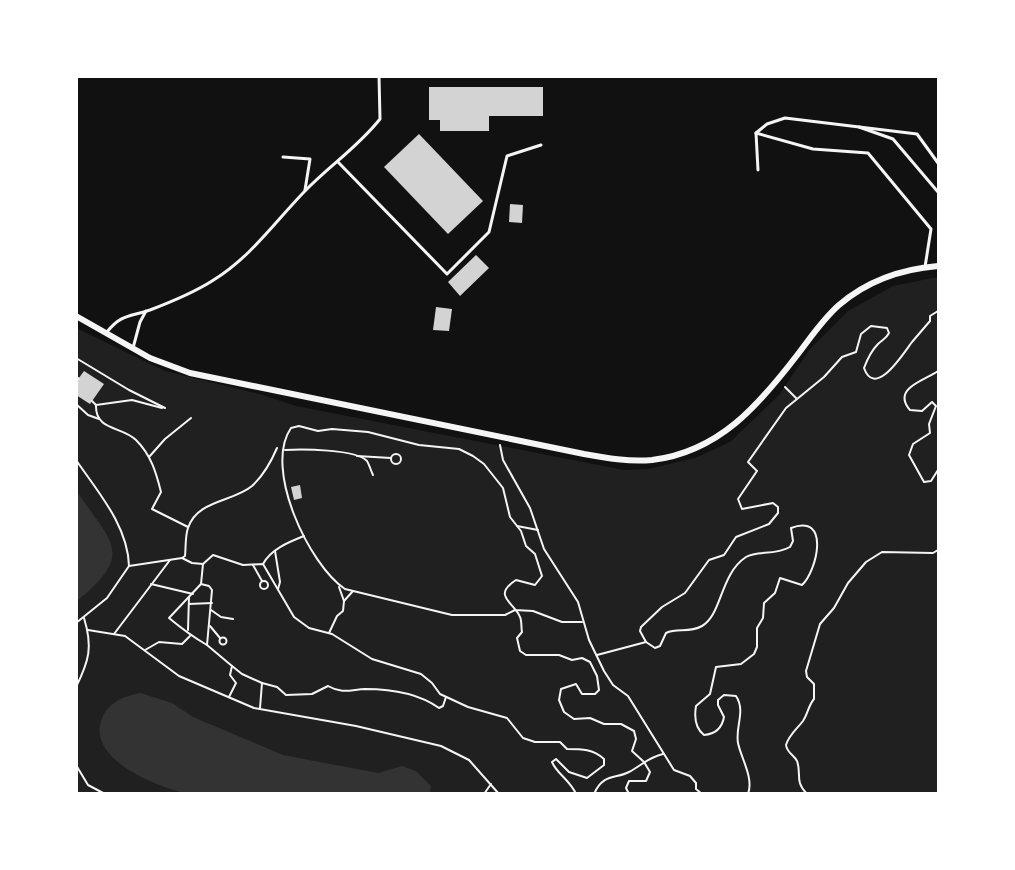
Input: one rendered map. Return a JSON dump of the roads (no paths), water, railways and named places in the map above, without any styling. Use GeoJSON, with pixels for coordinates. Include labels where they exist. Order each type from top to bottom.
{"type":"FeatureCollection","features":[{"type":"Feature","properties":{"kind":"street"},"geometry":{"type":"LineString","coordinates":[[76,316],[166,365],[190,373],[626,460],[651,460],[687,452],[724,434],[741,421],[758,404],[820,325],[840,305],[874,283],[925,267],[939,266]]}},
{"type":"Feature","properties":{"kind":"lane"},"geometry":{"type":"LineString","coordinates":[[107,332],[114,323],[124,317],[146,311],[212,281],[243,259],[304,192],[364,139],[380,119],[379,76]]}},
{"type":"Feature","properties":{"kind":"lane"},"geometry":{"type":"LineString","coordinates":[[756,133],[767,124],[785,118],[917,134],[939,163]]}},
{"type":"Feature","properties":{"kind":"lane"},"geometry":{"type":"LineString","coordinates":[[853,125],[893,139],[939,192]]}},
{"type":"Feature","properties":{"kind":"lane"},"geometry":{"type":"LineString","coordinates":[[756,133],[758,170]]}},
{"type":"Feature","properties":{"kind":"lane"},"geometry":{"type":"LineString","coordinates":[[756,133],[813,150],[868,153],[932,229],[925,267]]}},
{"type":"Feature","properties":{"kind":"lane"},"geometry":{"type":"LineString","coordinates":[[338,162],[447,274],[489,232],[507,156],[541,144]]}},
{"type":"Feature","properties":{"kind":"lane"},"geometry":{"type":"LineString","coordinates":[[283,157],[310,159],[304,192]]}},
{"type":"Feature","properties":{"kind":"lane"},"geometry":{"type":"LineString","coordinates":[[133,348],[140,322],[146,311]]}}]}
